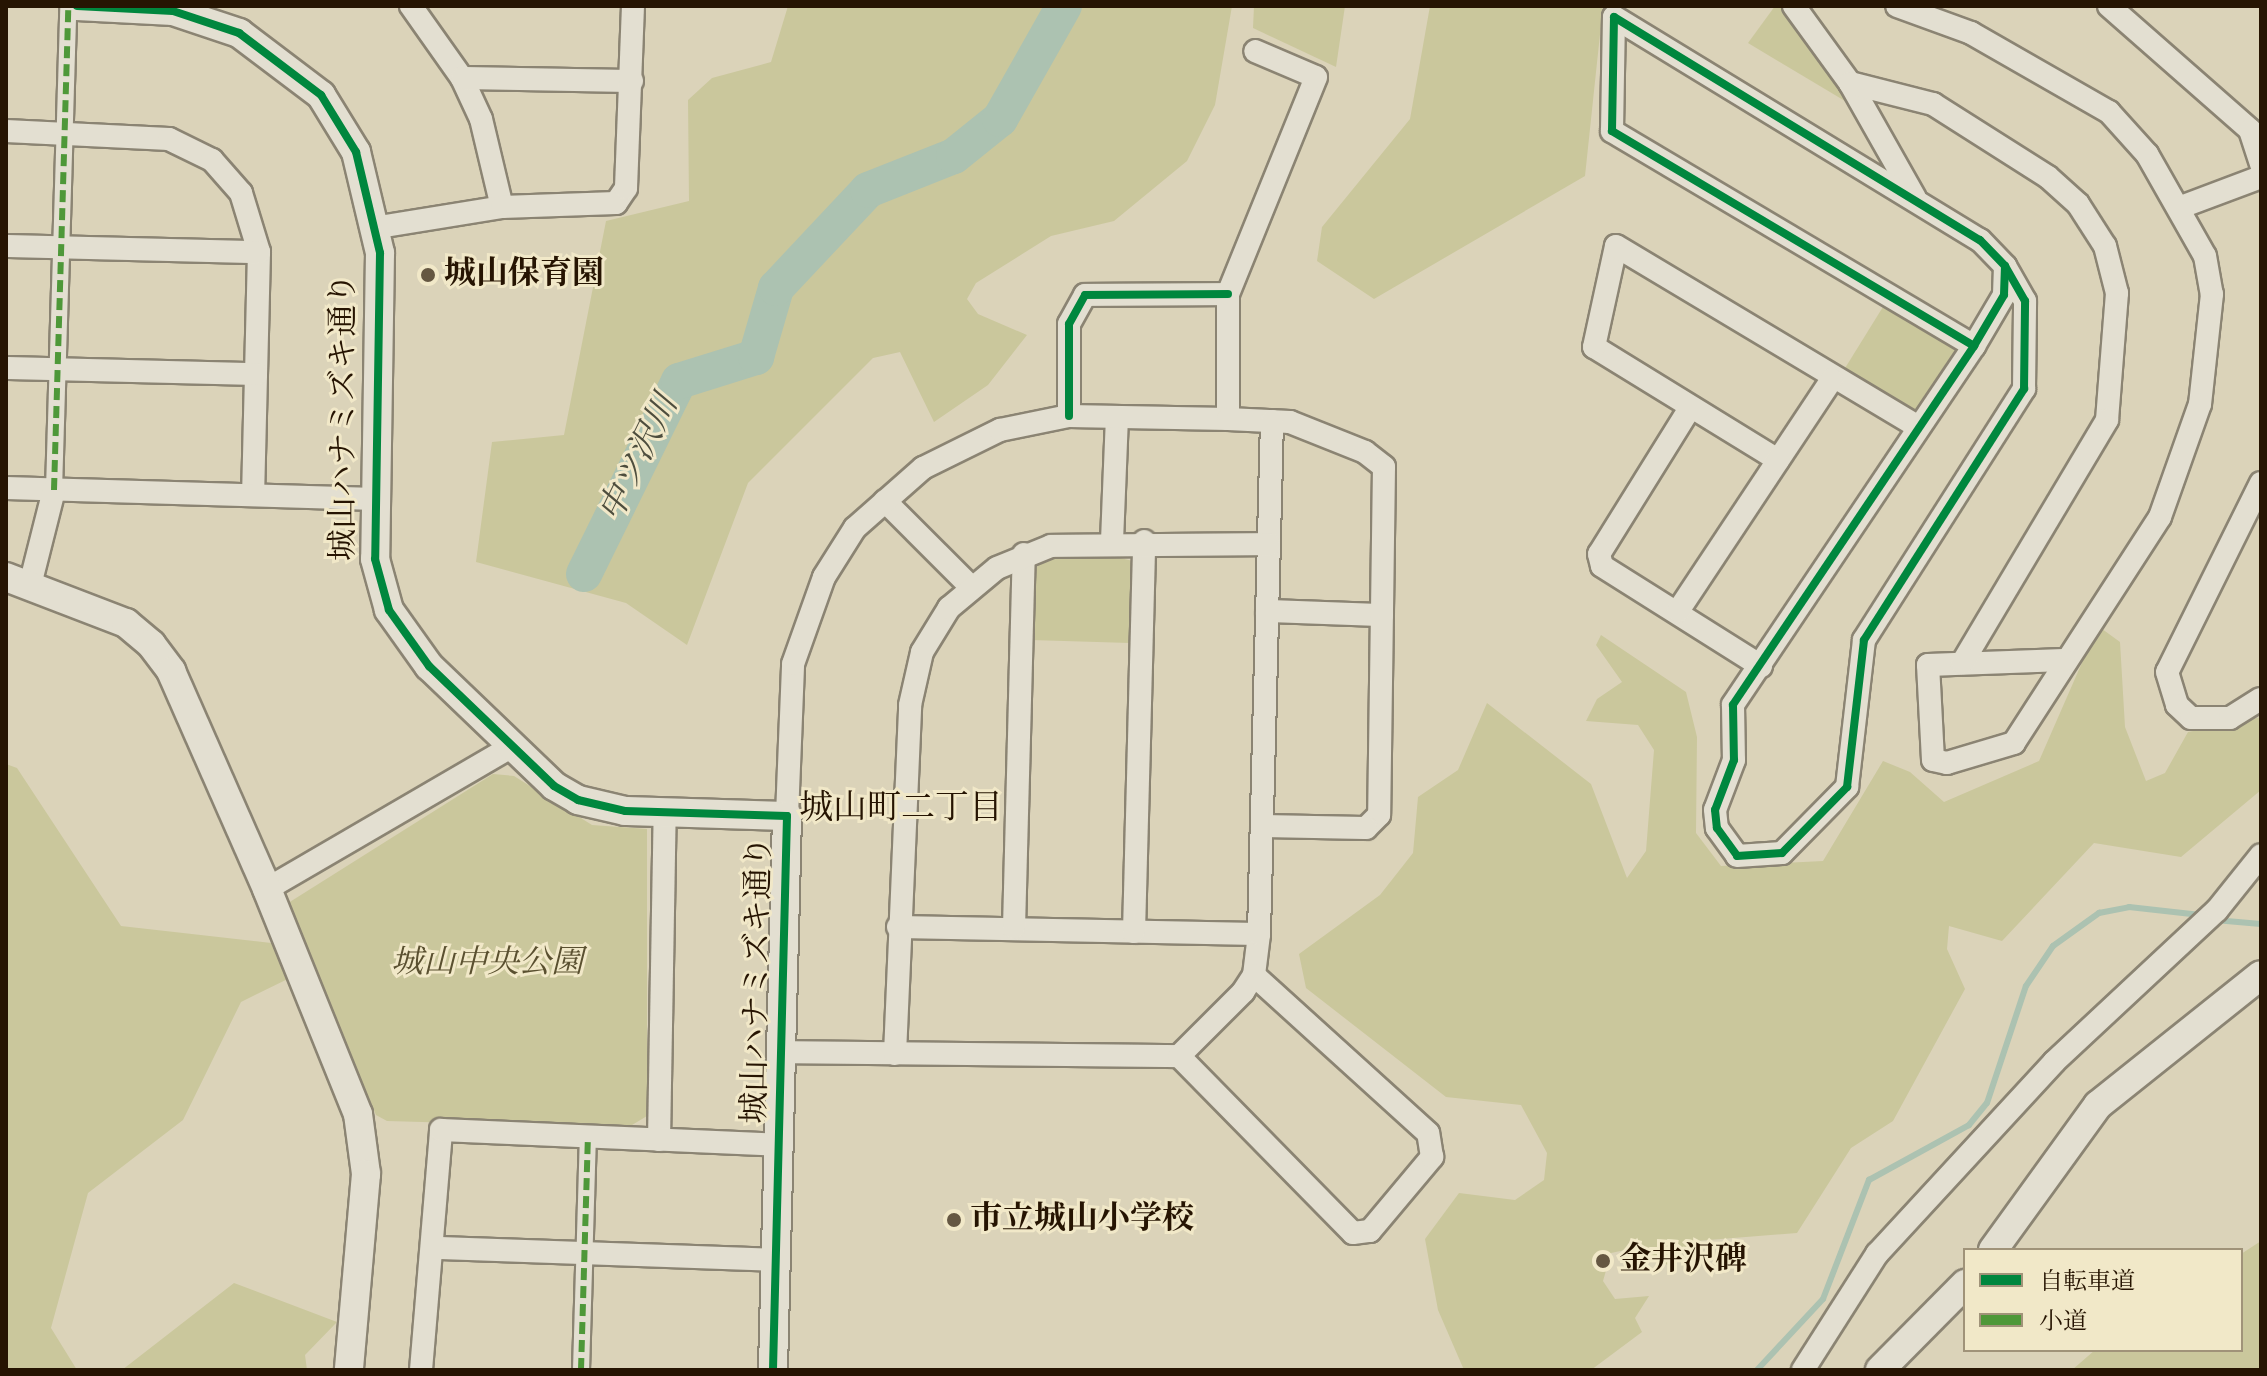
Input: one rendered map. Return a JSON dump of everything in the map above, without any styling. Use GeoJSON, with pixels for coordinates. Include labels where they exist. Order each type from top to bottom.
{"type":"FeatureCollection","features":[{"type":"Feature","properties":{"kind":"street"},"geometry":{"type":"LineString","coordinates":[[68,6],[54,490],[18,581],[126,623],[151,644],[171,671],[267,889],[358,1114],[366,1174],[349,1370]]}},
{"type":"Feature","properties":{"kind":"street","name":"城山ハナミズキ通り"},"geometry":{"type":"LineString","coordinates":[[77,6],[173,11],[266,48],[341,123],[379,227],[373,499],[375,559],[389,610],[429,666],[513,746],[578,800],[665,812],[787,816],[773,1370]]}},
{"type":"Feature","properties":{"kind":"street"},"geometry":{"type":"LineString","coordinates":[[411,6],[462,78],[493,150],[502,207]]}},
{"type":"Feature","properties":{"kind":"street"},"geometry":{"type":"LineString","coordinates":[[379,227],[502,207],[616,203],[626,188],[633,6]]}},
{"type":"Feature","properties":{"kind":"street"},"geometry":{"type":"LineString","coordinates":[[1794,6],[1850,83],[1916,199]]}},
{"type":"Feature","properties":{"kind":"street"},"geometry":{"type":"LineString","coordinates":[[1897,6],[1971,33],[2109,112],[2181,207],[2205,256],[2212,294],[2200,404],[2160,517],[2064,660],[2014,743],[1947,763],[1933,760],[1928,665],[2064,660]]}},
{"type":"Feature","properties":{"kind":"street"},"geometry":{"type":"LineString","coordinates":[[2109,6],[2250,130],[2261,164]]}},
{"type":"Feature","properties":{"kind":"street"},"geometry":{"type":"LineString","coordinates":[[1974,346],[1612,131],[1614,17],[1980,240],[2005,266],[2023,290],[2024,389],[1864,640],[1847,787],[1782,853],[1750,860],[1725,844],[1715,810],[1734,760],[1733,705],[1917,426],[1974,346],[2004,295],[2005,266]]}},
{"type":"Feature","properties":{"kind":"street"},"geometry":{"type":"LineString","coordinates":[[1228,419],[1228,294],[1316,77],[1255,51]]}},
{"type":"Feature","properties":{"kind":"street"},"geometry":{"type":"LineString","coordinates":[[462,78],[632,81]]}},
{"type":"Feature","properties":{"kind":"street"},"geometry":{"type":"LineString","coordinates":[[1850,83],[1933,104],[2048,177],[2078,204],[2105,246],[2117,293],[2107,420],[1962,663]]}},
{"type":"Feature","properties":{"kind":"street"},"geometry":{"type":"LineString","coordinates":[[6,131],[146,134],[200,152],[241,193],[259,252],[253,495]]}},
{"type":"Feature","properties":{"kind":"street"},"geometry":{"type":"LineString","coordinates":[[2181,207],[2261,177]]}},
{"type":"Feature","properties":{"kind":"street"},"geometry":{"type":"LineString","coordinates":[[6,246],[259,252]]}},
{"type":"Feature","properties":{"kind":"street"},"geometry":{"type":"LineString","coordinates":[[1778,460],[1594,347],[1616,246],[1832,379],[1917,426]]}},
{"type":"Feature","properties":{"kind":"street"},"geometry":{"type":"LineString","coordinates":[[1069,416],[1069,324],[1085,295],[1228,294]]}},
{"type":"Feature","properties":{"kind":"street"},"geometry":{"type":"LineString","coordinates":[[6,368],[256,374]]}},
{"type":"Feature","properties":{"kind":"street"},"geometry":{"type":"LineString","coordinates":[[1678,611],[1832,379]]}},
{"type":"Feature","properties":{"kind":"street"},"geometry":{"type":"LineString","coordinates":[[1690,408],[1599,554],[1602,566],[1761,666]]}},
{"type":"Feature","properties":{"kind":"street"},"geometry":{"type":"LineString","coordinates":[[787,816],[793,664],[803,627],[855,528],[885,501],[957,447],[1069,416],[1228,419],[1272,421],[1365,452],[1384,467],[1379,815],[1366,828],[1262,826]]}},
{"type":"Feature","properties":{"kind":"street"},"geometry":{"type":"LineString","coordinates":[[1112,541],[1117,418]]}},
{"type":"Feature","properties":{"kind":"street"},"geometry":{"type":"LineString","coordinates":[[780,1052],[1179,1056],[1221,1020],[1254,975],[1259,934],[1272,421]]}},
{"type":"Feature","properties":{"kind":"street"},"geometry":{"type":"LineString","coordinates":[[2261,483],[2167,672],[2177,705],[2191,718],[2230,718],[2261,699]]}},
{"type":"Feature","properties":{"kind":"street"},"geometry":{"type":"LineString","coordinates":[[6,488],[373,499]]}},
{"type":"Feature","properties":{"kind":"street"},"geometry":{"type":"LineString","coordinates":[[885,501],[970,586]]}},
{"type":"Feature","properties":{"kind":"street"},"geometry":{"type":"LineString","coordinates":[[895,1054],[898,927],[914,682],[935,629],[970,586],[1024,554],[1112,541],[1269,544]]}},
{"type":"Feature","properties":{"kind":"street"},"geometry":{"type":"LineString","coordinates":[[1134,932],[1144,541]]}},
{"type":"Feature","properties":{"kind":"street"},"geometry":{"type":"LineString","coordinates":[[1014,928],[1024,554]]}},
{"type":"Feature","properties":{"kind":"street"},"geometry":{"type":"LineString","coordinates":[[1267,611],[1382,615]]}},
{"type":"Feature","properties":{"kind":"street"},"geometry":{"type":"LineString","coordinates":[[267,889],[513,746]]}},
{"type":"Feature","properties":{"kind":"street"},"geometry":{"type":"LineString","coordinates":[[659,1140],[665,812]]}},
{"type":"Feature","properties":{"kind":"street"},"geometry":{"type":"LineString","coordinates":[[1803,1370],[1877,1254],[2054,1062],[2217,910],[2261,855]]}},
{"type":"Feature","properties":{"kind":"street"},"geometry":{"type":"LineString","coordinates":[[898,927],[1259,934]]}},
{"type":"Feature","properties":{"kind":"street"},"geometry":{"type":"LineString","coordinates":[[1179,1056],[1353,1233],[1370,1231],[1432,1157],[1428,1133],[1254,975]]}},
{"type":"Feature","properties":{"kind":"street"},"geometry":{"type":"LineString","coordinates":[[1994,1248],[2098,1105],[2261,975]]}},
{"type":"Feature","properties":{"kind":"street"},"geometry":{"type":"LineString","coordinates":[[421,1370],[437,1248],[441,1130],[779,1145]]}},
{"type":"Feature","properties":{"kind":"street"},"geometry":{"type":"LineString","coordinates":[[581,1370],[588,1136]]}},
{"type":"Feature","properties":{"kind":"street"},"geometry":{"type":"LineString","coordinates":[[437,1248],[776,1260]]}},
{"type":"Feature","properties":{"kind":"street"},"geometry":{"type":"LineString","coordinates":[[1880,1370],[1963,1286]]}},
{"type":"Feature","properties":{"kind":"green space"},"geometry":{"type":"Polygon","coordinates":[[[788,6],[1232,6],[1215,105],[1187,161],[1114,221],[1051,236],[976,283],[967,299],[978,314],[1027,335],[988,385],[934,422],[900,352],[873,358],[748,483],[687,645],[626,603],[476,562],[492,442],[564,435],[606,221],[689,201],[688,100],[712,78],[771,62],[788,6]]]}},
{"type":"Feature","properties":{"kind":"green space"},"geometry":{"type":"Polygon","coordinates":[[[1254,6],[1345,6],[1336,67],[1253,28],[1254,6]]]}},
{"type":"Feature","properties":{"kind":"green space"},"geometry":{"type":"Polygon","coordinates":[[[1430,6],[1603,6],[1585,176],[1374,299],[1317,261],[1322,227],[1410,119],[1430,6]]]}},
{"type":"Feature","properties":{"kind":"green space"},"geometry":{"type":"Polygon","coordinates":[[[1775,6],[1783,6],[1826,62],[1850,104],[1748,43],[1775,6]]]}},
{"type":"Feature","properties":{"kind":"green space"},"geometry":{"type":"Polygon","coordinates":[[[1886,302],[1955,343],[1958,354],[1918,412],[1842,373],[1886,302]]]}},
{"type":"Feature","properties":{"kind":"green space"},"geometry":{"type":"Polygon","coordinates":[[[1099,553],[1133,561],[1130,643],[1031,640],[1033,573],[1042,560],[1099,553]]]}},
{"type":"Feature","properties":{"kind":"green space"},"geometry":{"type":"Polygon","coordinates":[[[2098,626],[2120,642],[2125,727],[2146,781],[2165,773],[2188,732],[2261,717],[2261,790],[2181,857],[2094,843],[2002,941],[1949,926],[1947,949],[1965,989],[1893,1121],[1851,1148],[1797,1233],[1696,1241],[1669,1266],[1639,1247],[1611,1253],[1603,1281],[1615,1299],[1649,1296],[1635,1318],[1642,1332],[1591,1370],[1464,1370],[1438,1310],[1425,1239],[1459,1193],[1515,1200],[1544,1180],[1547,1153],[1521,1105],[1446,1097],[1306,988],[1299,954],[1380,895],[1413,853],[1418,797],[1458,770],[1487,703],[1591,784],[1627,878],[1646,851],[1654,750],[1638,725],[1586,721],[1597,699],[1622,682],[1596,645],[1601,635],[1686,692],[1697,737],[1696,833],[1721,866],[1823,861],[1883,761],[1910,772],[1944,802],[2039,761],[2098,626]]]}},
{"type":"Feature","properties":{"kind":"green space"},"geometry":{"type":"Polygon","coordinates":[[[6,764],[17,768],[121,926],[297,946],[302,972],[241,1002],[183,1120],[88,1193],[51,1328],[77,1370],[6,1370],[6,764]]]}},
{"type":"Feature","properties":{"kind":"green space","name":"城山中央公園"},"geometry":{"type":"Polygon","coordinates":[[[493,774],[514,776],[592,825],[647,829],[647,1116],[627,1128],[387,1121],[376,1115],[285,905],[493,774]]]}},
{"type":"Feature","properties":{"kind":"green space"},"geometry":{"type":"Polygon","coordinates":[[[2261,1241],[2261,1370],[2072,1370],[2093,1352],[2243,1352],[2243,1253],[2261,1241]]]}},
{"type":"Feature","properties":{"kind":"green space"},"geometry":{"type":"Polygon","coordinates":[[[234,1283],[337,1322],[305,1355],[307,1370],[122,1370],[234,1283]]]}},
{"type":"Feature","properties":{"kind":"waterway","name":"中ツ沢川"},"geometry":{"type":"LineString","coordinates":[[584,574],[679,381],[756,357],[776,288],[868,190],[954,156],[1000,119],[1064,6]]}},
{"type":"Feature","properties":{"kind":"waterway"},"geometry":{"type":"LineString","coordinates":[[1757,1370],[1823,1299],[1869,1180],[1969,1125],[1987,1103],[2026,986],[2053,946],[2099,913],[2129,907],[2201,915]]}},
{"type":"Feature","properties":{"kind":"waterway"},"geometry":{"type":"LineString","coordinates":[[2215,920],[2261,924]]}},
{"type":"Feature","properties":{"kind":"marked path"},"geometry":{"type":"LineString","coordinates":[[54,490],[68,6]]}},
{"type":"Feature","properties":{"kind":"marked path"},"geometry":{"type":"LineString","coordinates":[[581,1370],[588,1136]]}},
{"type":"Feature","properties":{"kind":"cycle path"},"geometry":{"type":"LineString","coordinates":[[77,6],[173,11],[239,33],[321,95],[356,152],[380,253],[375,559],[389,610],[429,666],[554,786],[578,800],[625,811],[787,816],[773,1370]]}},
{"type":"Feature","properties":{"kind":"cycle path"},"geometry":{"type":"LineString","coordinates":[[1974,346],[1612,131],[1614,17],[1980,240],[2005,266],[2004,295],[1974,346],[1733,705],[1734,760],[1715,810],[1717,828],[1737,856],[1782,853],[1847,787],[1864,640],[2024,389],[2025,301],[2005,266]]}},
{"type":"Feature","properties":{"kind":"cycle path"},"geometry":{"type":"LineString","coordinates":[[1069,416],[1069,324],[1085,295],[1228,294]]}},
{"type":"Feature","properties":{"kind":"place","name":"城山保育園"},"geometry":{"type":"Point","coordinates":[428,275]}},
{"type":"Feature","properties":{"kind":"place","name":"市立城山小学校"},"geometry":{"type":"Point","coordinates":[954,1220]}},
{"type":"Feature","properties":{"kind":"place","name":"金井沢碑"},"geometry":{"type":"Point","coordinates":[1603,1261]}},
{"type":"Feature","properties":{"kind":"district","name":"城山町二丁目"},"geometry":{"type":"Point","coordinates":[901,810]}}]}
